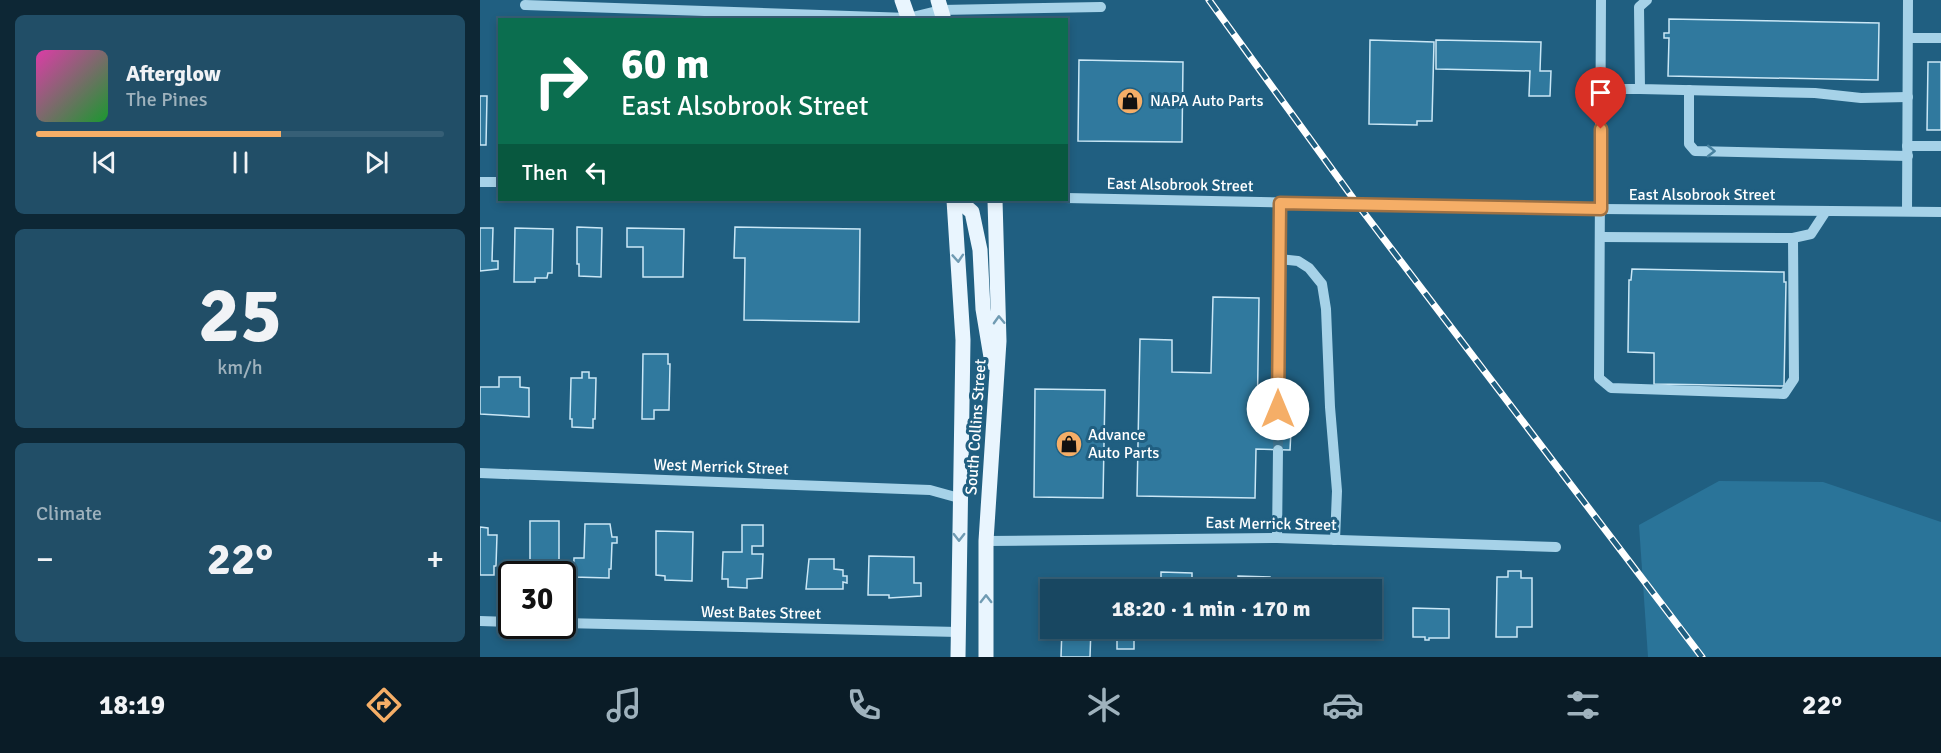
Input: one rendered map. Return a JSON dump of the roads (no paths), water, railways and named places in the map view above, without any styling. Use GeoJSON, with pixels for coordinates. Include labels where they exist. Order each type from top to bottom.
{"type":"FeatureCollection","features":[{"type":"Feature","properties":{"kind":"main road"},"geometry":{"type":"LineString","coordinates":[[902,0],[908,18]]}},
{"type":"Feature","properties":{"kind":"main road","name":"South Collins Street"},"geometry":{"type":"LineString","coordinates":[[956,201],[963,340],[958,657]]}},
{"type":"Feature","properties":{"kind":"main road"},"geometry":{"type":"LineString","coordinates":[[957,201],[972,212],[980,250],[984,309],[996,393]]}},
{"type":"Feature","properties":{"kind":"main road","name":"South Collins Street"},"geometry":{"type":"LineString","coordinates":[[986,657],[986,541],[999,342],[995,201]]}},
{"type":"Feature","properties":{"kind":"street"},"geometry":{"type":"LineString","coordinates":[[1600,0],[1599,378],[1611,388],[1784,394],[1794,379],[1793,238]]}},
{"type":"Feature","properties":{"kind":"street"},"geometry":{"type":"LineString","coordinates":[[1640,89],[1639,7],[1647,0]]}},
{"type":"Feature","properties":{"kind":"street"},"geometry":{"type":"LineString","coordinates":[[1907,211],[1908,0]]}},
{"type":"Feature","properties":{"kind":"street"},"geometry":{"type":"LineString","coordinates":[[525,5],[881,18]]}},
{"type":"Feature","properties":{"kind":"street"},"geometry":{"type":"LineString","coordinates":[[912,18],[941,10],[1101,7]]}},
{"type":"Feature","properties":{"kind":"street"},"geometry":{"type":"LineString","coordinates":[[1908,38],[1941,38]]}},
{"type":"Feature","properties":{"kind":"street"},"geometry":{"type":"LineString","coordinates":[[1601,88],[1815,93],[1861,98],[1908,97]]}},
{"type":"Feature","properties":{"kind":"street"},"geometry":{"type":"LineString","coordinates":[[1689,90],[1689,144],[1695,151],[1907,151],[1941,146]]}},
{"type":"Feature","properties":{"kind":"street"},"geometry":{"type":"LineString","coordinates":[[480,182],[498,182]]}},
{"type":"Feature","properties":{"kind":"street","name":"East Alsobrook Street"},"geometry":{"type":"LineString","coordinates":[[1068,198],[1601,209],[1941,212]]}},
{"type":"Feature","properties":{"kind":"street"},"geometry":{"type":"LineString","coordinates":[[1278,430],[1280,203]]}},
{"type":"Feature","properties":{"kind":"street"},"geometry":{"type":"LineString","coordinates":[[1601,237],[1793,238],[1811,234],[1826,211]]}},
{"type":"Feature","properties":{"kind":"street"},"geometry":{"type":"LineString","coordinates":[[1279,259],[1298,261],[1309,268],[1322,284],[1326,309],[1330,407],[1337,491],[1335,540]]}},
{"type":"Feature","properties":{"kind":"street"},"geometry":{"type":"LineString","coordinates":[[1277,538],[1278,450]]}},
{"type":"Feature","properties":{"kind":"street","name":"West Merrick Street"},"geometry":{"type":"LineString","coordinates":[[480,473],[930,490],[959,498]]}},
{"type":"Feature","properties":{"kind":"street","name":"East Merrick Street"},"geometry":{"type":"LineString","coordinates":[[986,541],[1277,538],[1556,547]]}},
{"type":"Feature","properties":{"kind":"street"},"geometry":{"type":"LineString","coordinates":[[480,621],[498,622]]}},
{"type":"Feature","properties":{"kind":"street","name":"West Bates Street"},"geometry":{"type":"LineString","coordinates":[[576,623],[958,632]]}},
{"type":"Feature","properties":{"kind":"tunnel"},"geometry":{"type":"LineString","coordinates":[[1278,430],[1278,450]]}},
{"type":"Feature","properties":{"kind":"railway"},"geometry":{"type":"LineString","coordinates":[[1209,0],[1358,205],[1702,657]]}},
{"type":"Feature","properties":{"kind":"place","name":"NAPA Auto Parts"},"geometry":{"type":"Point","coordinates":[1130,101]}},
{"type":"Feature","properties":{"kind":"place","name":"Advance Auto Parts"},"geometry":{"type":"Point","coordinates":[1069,444]}}]}
